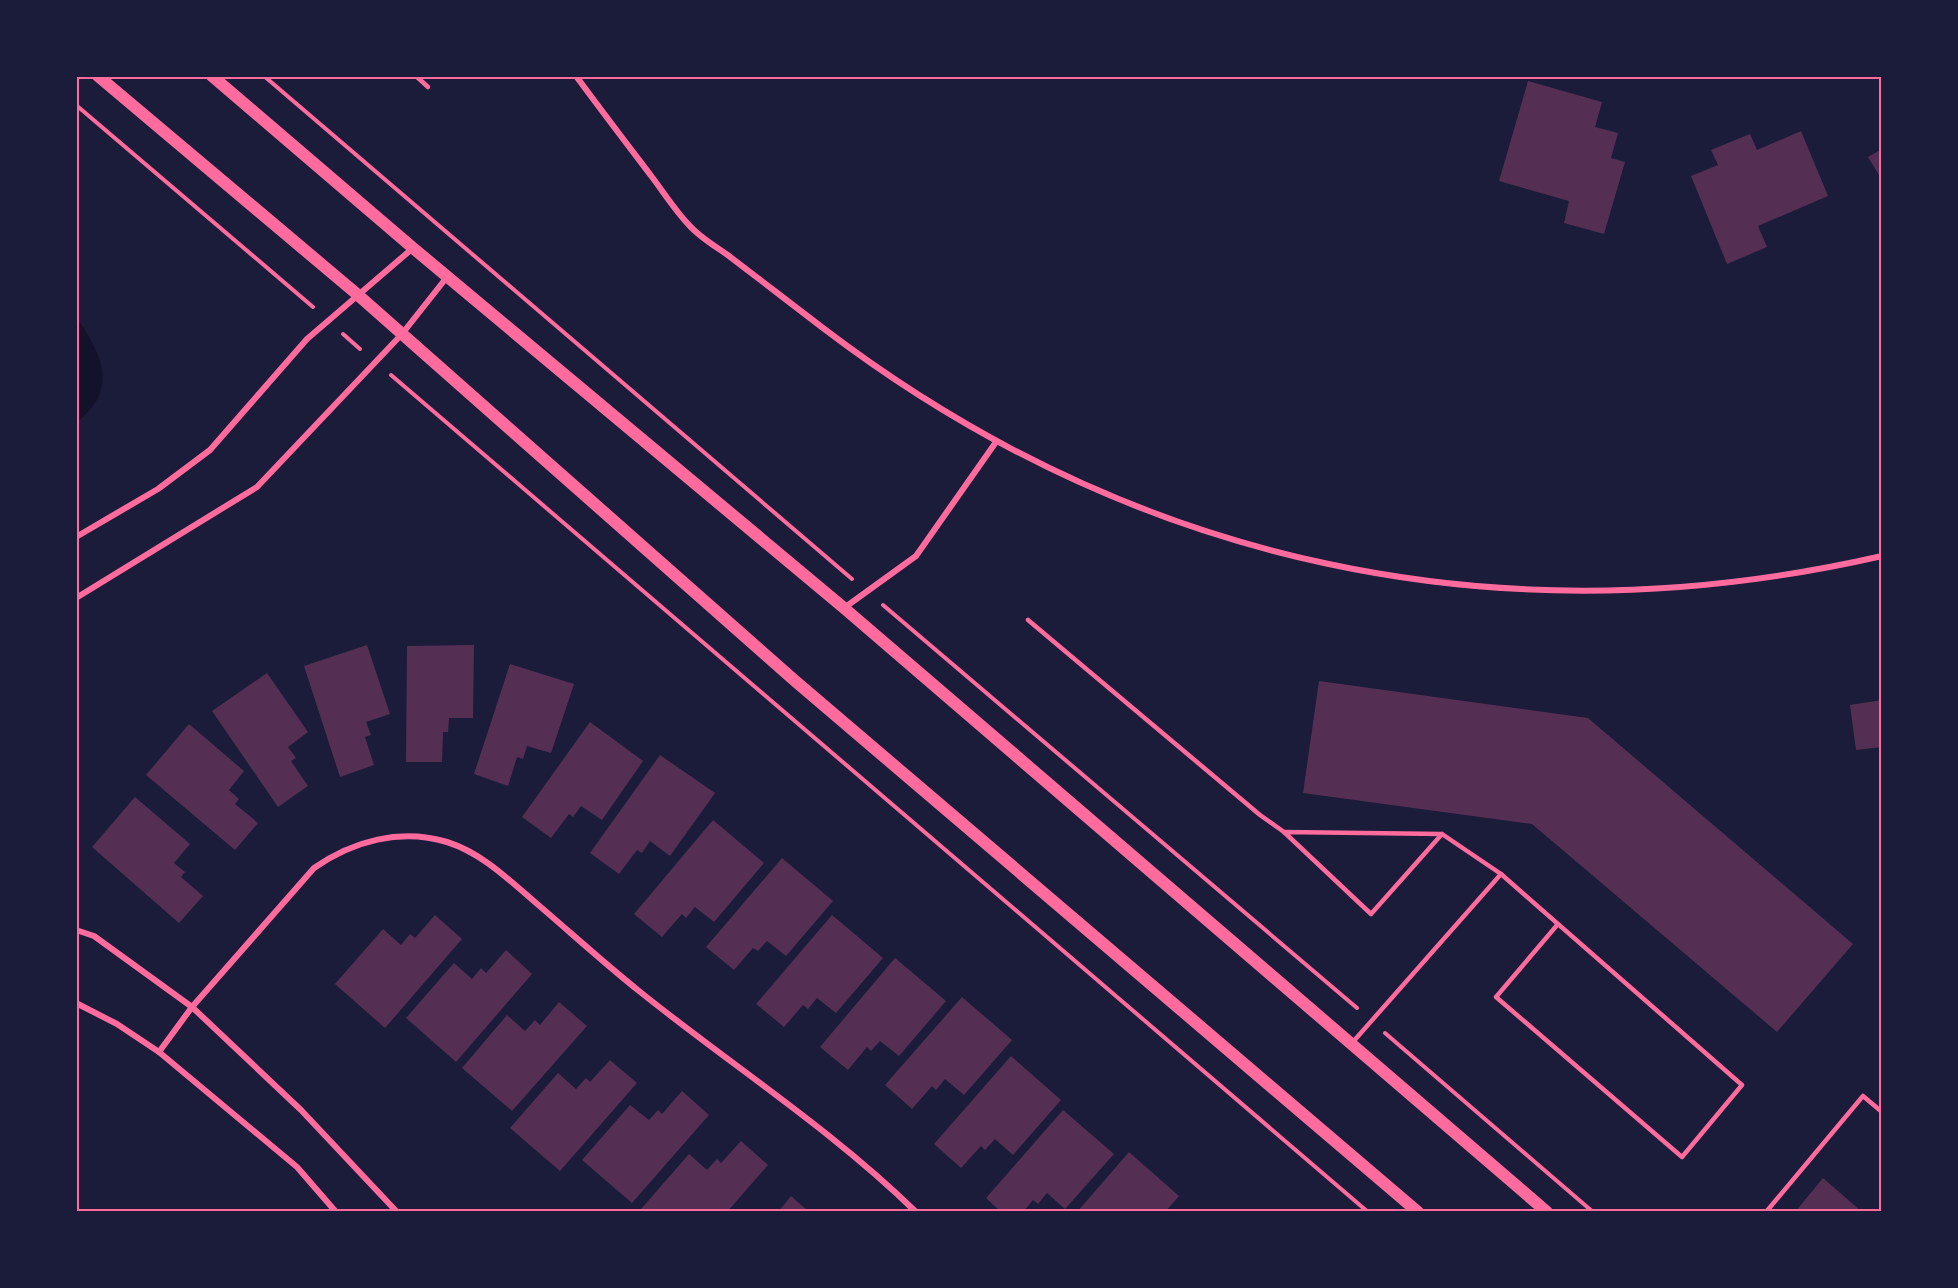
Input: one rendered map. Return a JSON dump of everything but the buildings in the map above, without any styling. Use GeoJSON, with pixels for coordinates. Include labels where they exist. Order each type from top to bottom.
{"type":"FeatureCollection","features":[{"type":"Feature","properties":{"kind":"main road"},"geometry":{"type":"LineString","coordinates":[[98,76],[358,295],[803,687],[1418,1212]]}},
{"type":"Feature","properties":{"kind":"main road"},"geometry":{"type":"LineString","coordinates":[[212,76],[447,277],[844,608],[1547,1212]]}},
{"type":"Feature","properties":{"kind":"street"},"geometry":{"type":"LineString","coordinates":[[576,76],[690,226],[869,363],[996,442],[1063,476],[1131,506],[1224,538],[1320,562],[1417,580],[1515,589],[1614,591],[1723,584],[1810,572],[1881,556]]}},
{"type":"Feature","properties":{"kind":"street"},"geometry":{"type":"LineString","coordinates":[[76,537],[158,489],[210,450],[307,339],[413,248]]}},
{"type":"Feature","properties":{"kind":"street"},"geometry":{"type":"LineString","coordinates":[[76,598],[257,487],[402,334],[447,277]]}},
{"type":"Feature","properties":{"kind":"street"},"geometry":{"type":"LineString","coordinates":[[844,608],[916,556],[996,442]]}},
{"type":"Feature","properties":{"kind":"street"},"geometry":{"type":"LineString","coordinates":[[159,1052],[192,1007],[295,886],[314,868],[334,854],[381,838],[423,837],[447,842],[491,865],[640,991],[809,1119],[916,1212]]}},
{"type":"Feature","properties":{"kind":"street"},"geometry":{"type":"LineString","coordinates":[[76,930],[94,936],[192,1007],[301,1110],[397,1212]]}},
{"type":"Feature","properties":{"kind":"street"},"geometry":{"type":"LineString","coordinates":[[76,1004],[117,1024],[159,1052],[297,1167],[336,1212]]}},
{"type":"Feature","properties":{"kind":"lane"},"geometry":{"type":"LineString","coordinates":[[416,76],[428,87]]}},
{"type":"Feature","properties":{"kind":"lane"},"geometry":{"type":"LineString","coordinates":[[1028,620],[1260,815],[1284,832],[1371,914],[1442,834]]}},
{"type":"Feature","properties":{"kind":"lane"},"geometry":{"type":"LineString","coordinates":[[1284,832],[1442,834],[1501,874],[1742,1085],[1682,1157],[1496,997],[1558,924]]}},
{"type":"Feature","properties":{"kind":"lane"},"geometry":{"type":"LineString","coordinates":[[1352,1043],[1501,874]]}},
{"type":"Feature","properties":{"kind":"lane"},"geometry":{"type":"LineString","coordinates":[[1766,1212],[1863,1096],[1881,1112]]}},
{"type":"Feature","properties":{"kind":"path"},"geometry":{"type":"LineString","coordinates":[[264,76],[1593,1212]]}},
{"type":"Feature","properties":{"kind":"path"},"geometry":{"type":"LineString","coordinates":[[76,105],[1368,1212]]}},
{"type":"Feature","properties":{"kind":"shaded area"},"geometry":{"type":"Polygon","coordinates":[[[77,318],[99,358],[102,384],[98,397],[90,410],[77,422],[77,318]]]}}]}
